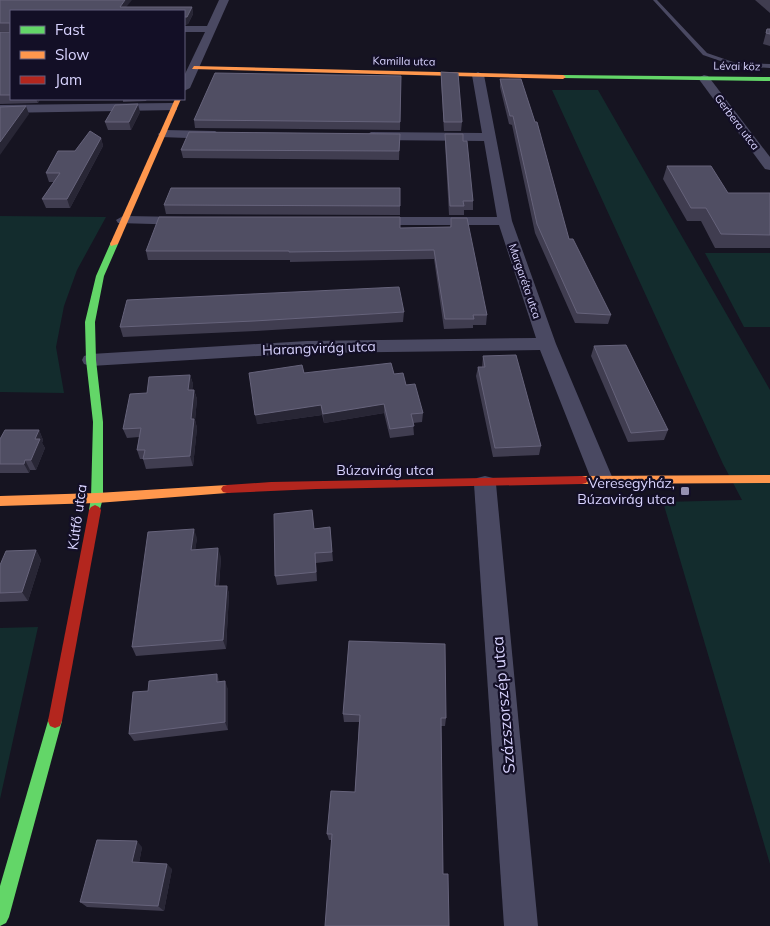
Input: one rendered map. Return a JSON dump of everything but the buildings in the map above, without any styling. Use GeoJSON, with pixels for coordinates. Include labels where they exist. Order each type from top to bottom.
{"type":"FeatureCollection","features":[{"type":"Feature","properties":{"kind":"street"},"geometry":{"type":"LineString","coordinates":[[185,86],[224,0]]}},
{"type":"Feature","properties":{"kind":"street"},"geometry":{"type":"LineString","coordinates":[[185,29],[210,29]]}},
{"type":"Feature","properties":{"kind":"street","name":"Kamilla utca"},"geometry":{"type":"LineString","coordinates":[[194,68],[704,78]]}},
{"type":"Feature","properties":{"kind":"street","name":"Margaréta utca"},"geometry":{"type":"LineString","coordinates":[[478,75],[504,221],[547,344],[602,479]]}},
{"type":"Feature","properties":{"kind":"street","name":"Lévai köz"},"geometry":{"type":"LineString","coordinates":[[704,78],[770,79]]}},
{"type":"Feature","properties":{"kind":"street","name":"Gerbera utca"},"geometry":{"type":"LineString","coordinates":[[704,78],[770,166]]}},
{"type":"Feature","properties":{"kind":"street"},"geometry":{"type":"LineString","coordinates":[[0,109],[176,103]]}},
{"type":"Feature","properties":{"kind":"street","name":"Kútfő utca"},"geometry":{"type":"LineString","coordinates":[[0,917],[54,724],[97,498],[98,422],[91,360],[90,322],[100,276],[176,103]]}},
{"type":"Feature","properties":{"kind":"street"},"geometry":{"type":"LineString","coordinates":[[164,134],[231,135]]}},
{"type":"Feature","properties":{"kind":"street"},"geometry":{"type":"LineString","coordinates":[[361,136],[490,137]]}},
{"type":"Feature","properties":{"kind":"street"},"geometry":{"type":"LineString","coordinates":[[123,220],[199,220]]}},
{"type":"Feature","properties":{"kind":"street"},"geometry":{"type":"LineString","coordinates":[[357,221],[504,221]]}},
{"type":"Feature","properties":{"kind":"street","name":"Harangvirág utca"},"geometry":{"type":"LineString","coordinates":[[91,360],[308,347],[547,344]]}},
{"type":"Feature","properties":{"kind":"street","name":"Búzavirág utca"},"geometry":{"type":"LineString","coordinates":[[0,501],[97,498],[286,485],[485,484],[602,479],[770,479]]}},
{"type":"Feature","properties":{"kind":"street","name":"Százszorszép utca"},"geometry":{"type":"LineString","coordinates":[[485,484],[521,926]]}},
{"type":"Feature","properties":{"kind":"lane"},"geometry":{"type":"LineString","coordinates":[[655,0],[705,54],[735,64],[770,66]]}},
{"type":"Feature","properties":{"kind":"green space"},"geometry":{"type":"Polygon","coordinates":[[[552,90],[598,90],[770,390],[770,864],[663,502],[742,500],[723,464],[552,90]]]}},
{"type":"Feature","properties":{"kind":"green space"},"geometry":{"type":"Polygon","coordinates":[[[0,216],[106,217],[77,270],[64,306],[56,347],[64,393],[0,392],[0,216]]]}},
{"type":"Feature","properties":{"kind":"green space"},"geometry":{"type":"Polygon","coordinates":[[[705,253],[770,253],[770,327],[744,327],[705,253]]]}},
{"type":"Feature","properties":{"kind":"green space"},"geometry":{"type":"Polygon","coordinates":[[[38,627],[0,799],[0,628],[38,627]]]}},
{"type":"Feature","properties":{"kind":"traffic: fast"},"geometry":{"type":"LineString","coordinates":[[563,77],[770,79]]}},
{"type":"Feature","properties":{"kind":"traffic: fast"},"geometry":{"type":"LineString","coordinates":[[95,510],[97,498],[98,422],[91,360],[90,322],[100,276],[114,244]]}},
{"type":"Feature","properties":{"kind":"traffic: fast"},"geometry":{"type":"LineString","coordinates":[[0,917],[55,721]]}},
{"type":"Feature","properties":{"kind":"traffic: slow"},"geometry":{"type":"LineString","coordinates":[[194,68],[563,77]]}},
{"type":"Feature","properties":{"kind":"traffic: slow"},"geometry":{"type":"LineString","coordinates":[[114,244],[178,100]]}},
{"type":"Feature","properties":{"kind":"traffic: slow"},"geometry":{"type":"LineString","coordinates":[[582,480],[770,479]]}},
{"type":"Feature","properties":{"kind":"traffic: slow"},"geometry":{"type":"LineString","coordinates":[[0,501],[97,498],[227,489]]}},
{"type":"Feature","properties":{"kind":"traffic: jam"},"geometry":{"type":"LineString","coordinates":[[227,489],[316,485],[582,480]]}},
{"type":"Feature","properties":{"kind":"traffic: jam"},"geometry":{"type":"LineString","coordinates":[[55,721],[95,510]]}},
{"type":"Feature","properties":{"kind":"place","name":"Veresegyház, Búzavirág utca"},"geometry":{"type":"Point","coordinates":[685,491]}}]}
